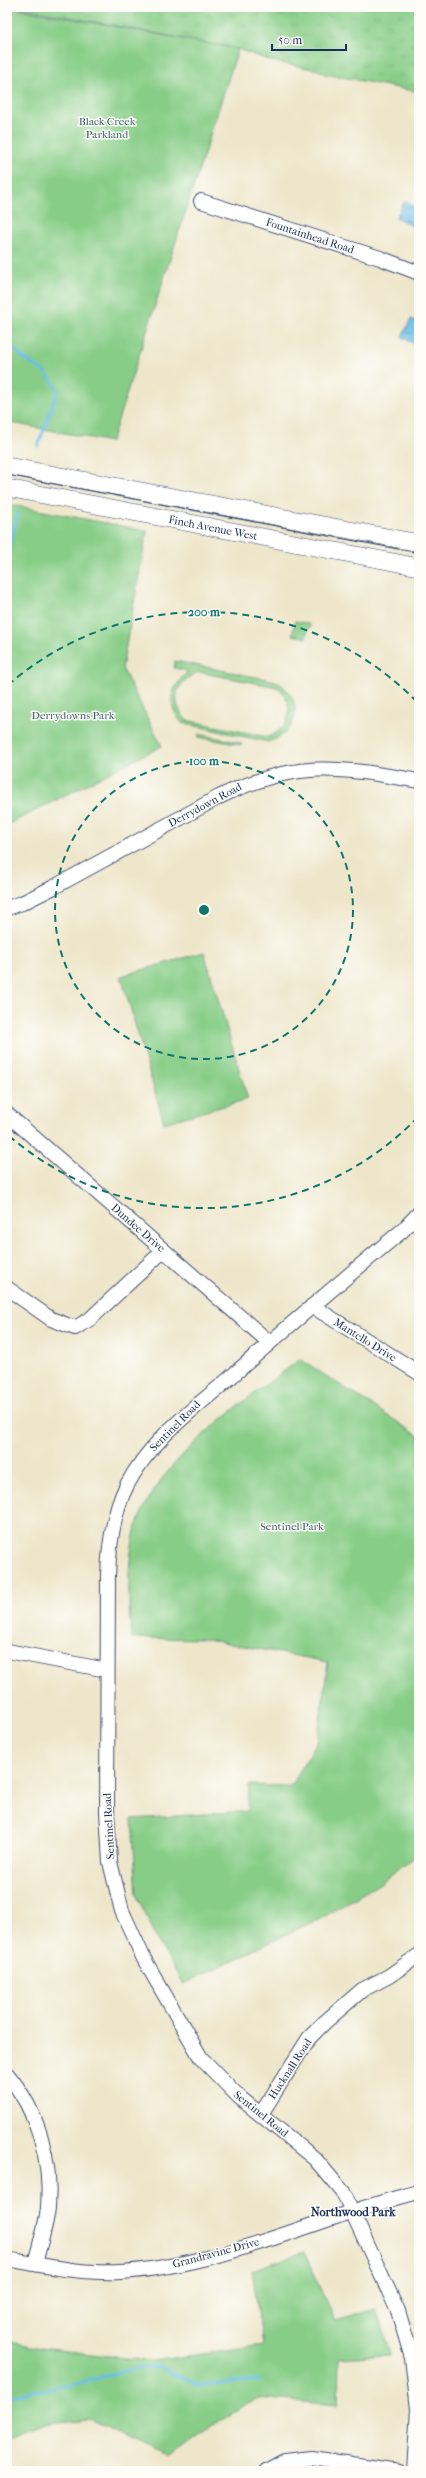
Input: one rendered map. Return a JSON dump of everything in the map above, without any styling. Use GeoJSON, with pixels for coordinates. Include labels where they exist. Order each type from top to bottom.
{"type":"FeatureCollection","features":[{"type":"Feature","properties":{"kind":"main road","name":"Finch Avenue West"},"geometry":{"type":"LineString","coordinates":[[7,466],[419,543]]}},
{"type":"Feature","properties":{"kind":"main road","name":"Finch Avenue West"},"geometry":{"type":"LineString","coordinates":[[7,488],[419,567]]}},
{"type":"Feature","properties":{"kind":"street","name":"Fountainhead Road"},"geometry":{"type":"LineString","coordinates":[[201,201],[380,258],[419,273]]}},
{"type":"Feature","properties":{"kind":"street","name":"Derrydown Road"},"geometry":{"type":"LineString","coordinates":[[7,908],[54,887],[219,797],[270,775],[296,770],[334,768],[419,781]]}},
{"type":"Feature","properties":{"kind":"street","name":"Dundee Drive"},"geometry":{"type":"LineString","coordinates":[[7,1114],[269,1342]]}},
{"type":"Feature","properties":{"kind":"street","name":"Sentinel Road"},"geometry":{"type":"LineString","coordinates":[[414,2471],[418,2409],[412,2358],[398,2311],[343,2192],[326,2170],[211,2071],[198,2054],[144,1959],[122,1911],[110,1862],[108,1820],[107,1670],[109,1549],[127,1485],[144,1458],[163,1435],[269,1342],[416,1222]]}},
{"type":"Feature","properties":{"kind":"street"},"geometry":{"type":"LineString","coordinates":[[7,1288],[51,1319],[75,1328],[90,1319],[164,1251]]}},
{"type":"Feature","properties":{"kind":"street","name":"Mantello Drive"},"geometry":{"type":"LineString","coordinates":[[312,1306],[419,1373]]}},
{"type":"Feature","properties":{"kind":"street"},"geometry":{"type":"LineString","coordinates":[[7,1651],[107,1670]]}},
{"type":"Feature","properties":{"kind":"street","name":"Hucknall Road"},"geometry":{"type":"LineString","coordinates":[[261,2114],[309,2038],[362,1990],[389,1976],[419,1955]]}},
{"type":"Feature","properties":{"kind":"street"},"geometry":{"type":"LineString","coordinates":[[7,2074],[17,2086],[39,2131],[48,2164],[48,2208],[35,2264]]}},
{"type":"Feature","properties":{"kind":"street","name":"Grandravine Drive"},"geometry":{"type":"LineString","coordinates":[[7,2259],[75,2272],[119,2272],[156,2268],[199,2259],[353,2212],[372,2204],[419,2192]]}},
{"type":"Feature","properties":{"kind":"street"},"geometry":{"type":"LineString","coordinates":[[266,2471],[284,2461],[311,2458],[398,2471]]}},
{"type":"Feature","properties":{"kind":"green space","name":"Black Creek Parkland"},"geometry":{"type":"Polygon","coordinates":[[[7,7],[238,49],[111,442],[7,422],[7,7]]]}},
{"type":"Feature","properties":{"kind":"green space"},"geometry":{"type":"Polygon","coordinates":[[[16,7],[419,7],[419,92],[325,74],[318,70],[271,61],[238,49],[16,7]]]}},
{"type":"Feature","properties":{"kind":"green space","name":"Derrydowns Park"},"geometry":{"type":"Polygon","coordinates":[[[7,504],[147,531],[122,668],[162,746],[7,825],[7,504]]]}},
{"type":"Feature","properties":{"kind":"green space"},"geometry":{"type":"Polygon","coordinates":[[[295,621],[309,624],[311,627],[308,628],[306,638],[292,635],[295,621]]]}},
{"type":"Feature","properties":{"kind":"green space"},"geometry":{"type":"Polygon","coordinates":[[[175,661],[276,681],[285,688],[295,706],[295,714],[292,723],[287,731],[268,742],[182,723],[173,709],[172,696],[174,690],[188,671],[174,668],[175,661]],[[198,672],[184,682],[180,687],[177,693],[177,699],[181,712],[186,720],[268,737],[282,728],[289,715],[287,701],[277,687],[198,672]]]}},
{"type":"Feature","properties":{"kind":"green space"},"geometry":{"type":"Polygon","coordinates":[[[199,734],[242,743],[241,745],[198,737],[199,734]]]}},
{"type":"Feature","properties":{"kind":"green space"},"geometry":{"type":"Polygon","coordinates":[[[204,952],[248,1099],[164,1123],[121,976],[204,952]]]}},
{"type":"Feature","properties":{"kind":"green space","name":"Sentinel Park"},"geometry":{"type":"Polygon","coordinates":[[[300,1359],[419,1436],[419,1853],[379,1884],[321,1918],[183,1984],[157,1940],[137,1896],[132,1819],[248,1811],[249,1785],[291,1786],[317,1742],[328,1662],[206,1639],[131,1638],[129,1574],[131,1548],[144,1508],[159,1483],[179,1459],[202,1436],[227,1415],[300,1359]]]}},
{"type":"Feature","properties":{"kind":"green space"},"geometry":{"type":"Polygon","coordinates":[[[304,2252],[335,2320],[376,2309],[390,2355],[339,2358],[338,2405],[257,2398],[206,2430],[170,2457],[89,2419],[50,2423],[7,2438],[7,2341],[41,2348],[151,2361],[263,2346],[252,2270],[304,2252]]]}},
{"type":"Feature","properties":{"kind":"water"},"geometry":{"type":"Polygon","coordinates":[[[405,201],[419,209],[419,230],[396,217],[405,201]]]}},
{"type":"Feature","properties":{"kind":"water"},"geometry":{"type":"Polygon","coordinates":[[[411,319],[419,323],[417,332],[419,336],[414,344],[402,337],[411,319]]]}},
{"type":"Feature","properties":{"kind":"waterway"},"geometry":{"type":"LineString","coordinates":[[7,341],[22,357],[46,373],[58,390],[38,446]]}},
{"type":"Feature","properties":{"kind":"waterway"},"geometry":{"type":"LineString","coordinates":[[7,559],[18,513]]}},
{"type":"Feature","properties":{"kind":"waterway"},"geometry":{"type":"LineString","coordinates":[[7,2397],[85,2382],[126,2370],[156,2367],[199,2385],[261,2381]]}},
{"type":"Feature","properties":{"kind":"tram line"},"geometry":{"type":"LineString","coordinates":[[7,475],[419,553]]}},
{"type":"Feature","properties":{"kind":"district","name":"Northwood Park"},"geometry":{"type":"Point","coordinates":[353,2212]}}]}
